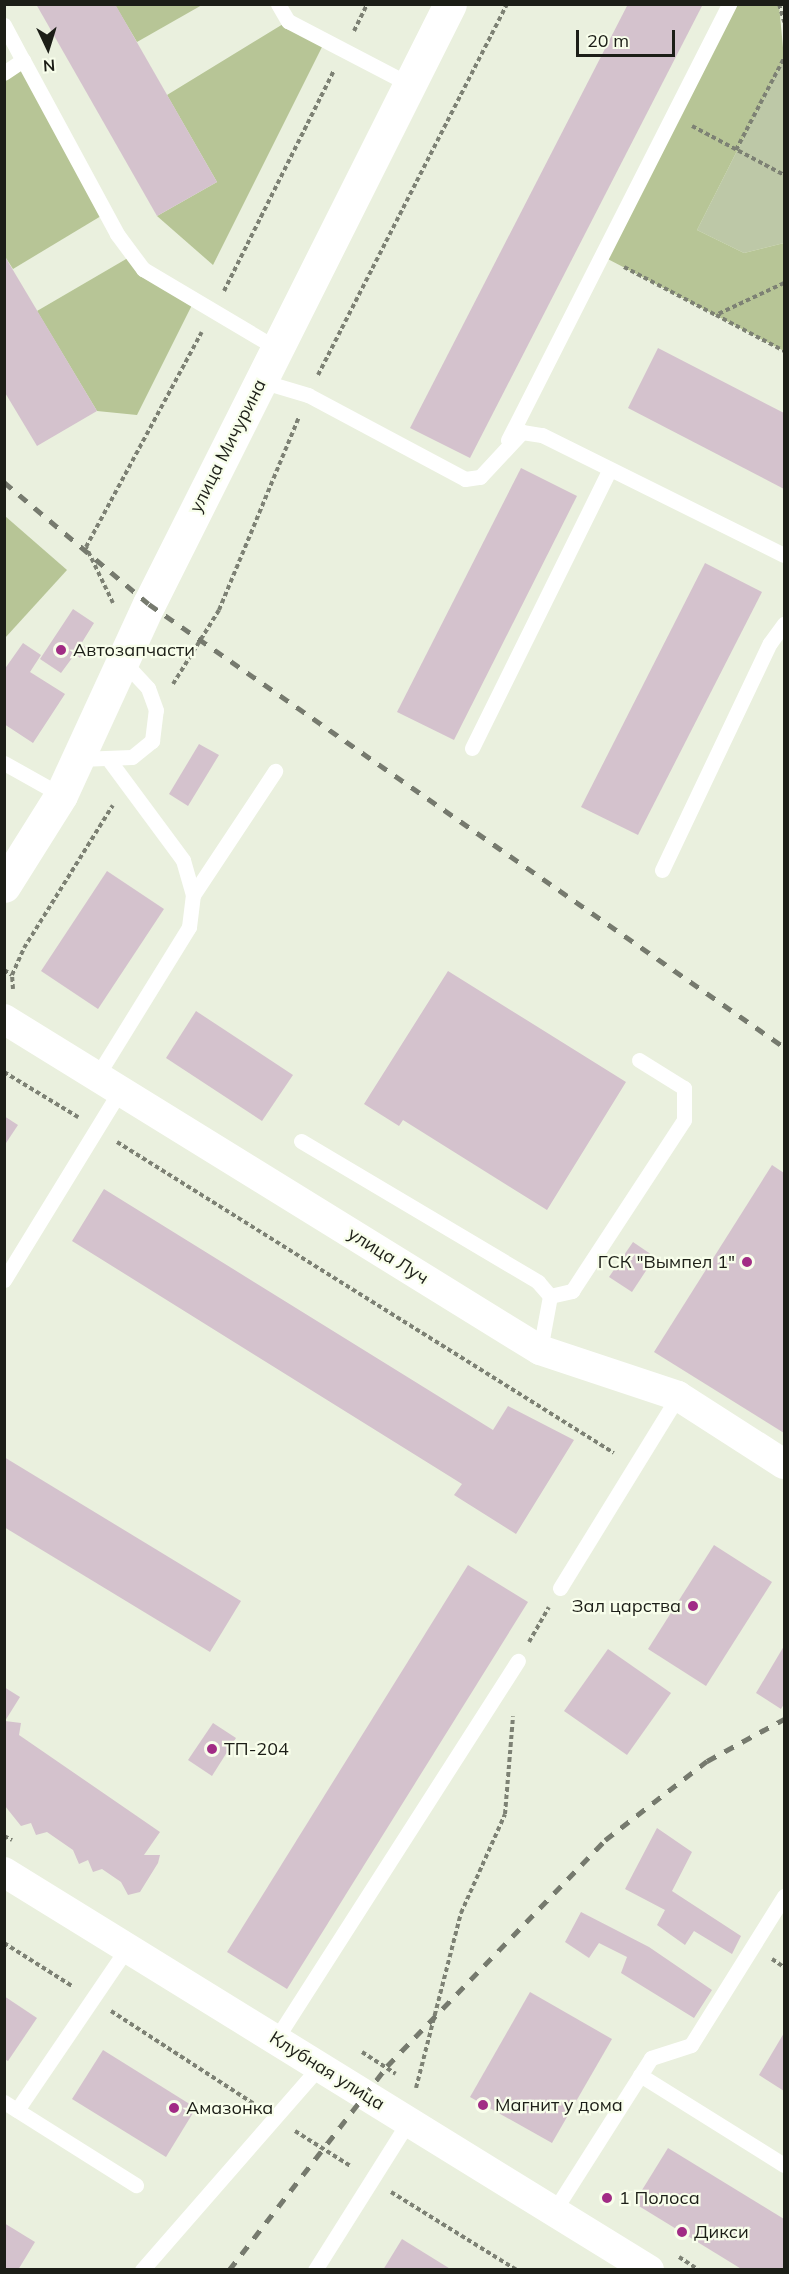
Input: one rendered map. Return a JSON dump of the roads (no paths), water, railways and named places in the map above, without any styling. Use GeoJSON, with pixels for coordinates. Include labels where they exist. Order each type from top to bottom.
{"type":"FeatureCollection","features":[{"type":"Feature","properties":{"kind":"main road","name":"улица Мичурина"},"geometry":{"type":"LineString","coordinates":[[4,886],[61,795],[94,760],[125,663],[261,381],[450,4]]}},
{"type":"Feature","properties":{"kind":"street","name":"улица Луч"},"geometry":{"type":"LineString","coordinates":[[11,1008],[109,1084],[540,1350],[678,1396],[784,1464]]}},
{"type":"Feature","properties":{"kind":"street","name":"Клубная улица"},"geometry":{"type":"LineString","coordinates":[[4,1872],[649,2270]]}},
{"type":"Feature","properties":{"kind":"lane"},"geometry":{"type":"LineString","coordinates":[[278,4],[288,21],[408,84]]}},
{"type":"Feature","properties":{"kind":"lane"},"geometry":{"type":"LineString","coordinates":[[261,381],[308,395],[465,479],[480,477],[495,465],[729,4]]}},
{"type":"Feature","properties":{"kind":"lane"},"geometry":{"type":"LineString","coordinates":[[4,25],[117,234],[142,269],[212,312],[278,348]]}},
{"type":"Feature","properties":{"kind":"lane"},"geometry":{"type":"LineString","coordinates":[[4,73],[23,60]]}},
{"type":"Feature","properties":{"kind":"lane"},"geometry":{"type":"LineString","coordinates":[[507,442],[522,432],[542,435],[784,555]]}},
{"type":"Feature","properties":{"kind":"lane"},"geometry":{"type":"LineString","coordinates":[[472,748],[610,469]]}},
{"type":"Feature","properties":{"kind":"lane"},"geometry":{"type":"LineString","coordinates":[[662,870],[760,663],[784,624]]}},
{"type":"Feature","properties":{"kind":"lane"},"geometry":{"type":"LineString","coordinates":[[94,760],[143,751],[159,724],[148,688],[125,663]]}},
{"type":"Feature","properties":{"kind":"lane"},"geometry":{"type":"LineString","coordinates":[[4,1280],[97,1129],[109,1084],[189,927],[193,895],[183,860],[140,807],[128,782],[94,760]]}},
{"type":"Feature","properties":{"kind":"lane"},"geometry":{"type":"LineString","coordinates":[[4,763],[61,795]]}},
{"type":"Feature","properties":{"kind":"lane"},"geometry":{"type":"LineString","coordinates":[[193,895],[274,771]]}},
{"type":"Feature","properties":{"kind":"lane"},"geometry":{"type":"LineString","coordinates":[[550,1296],[572,1291],[684,1120],[684,1088],[639,1060]]}},
{"type":"Feature","properties":{"kind":"lane"},"geometry":{"type":"LineString","coordinates":[[301,1141],[538,1282],[550,1296]]}},
{"type":"Feature","properties":{"kind":"lane"},"geometry":{"type":"LineString","coordinates":[[540,1350],[550,1296]]}},
{"type":"Feature","properties":{"kind":"lane"},"geometry":{"type":"LineString","coordinates":[[560,1588],[678,1396]]}},
{"type":"Feature","properties":{"kind":"lane"},"geometry":{"type":"LineString","coordinates":[[276,2039],[518,1661]]}},
{"type":"Feature","properties":{"kind":"lane"},"geometry":{"type":"LineString","coordinates":[[554,2211],[651,2058],[691,2046],[784,1896]]}},
{"type":"Feature","properties":{"kind":"lane"},"geometry":{"type":"LineString","coordinates":[[127,1947],[11,2106],[136,2185]]}},
{"type":"Feature","properties":{"kind":"lane"},"geometry":{"type":"LineString","coordinates":[[142,2270],[320,2066]]}},
{"type":"Feature","properties":{"kind":"lane"},"geometry":{"type":"LineString","coordinates":[[640,2076],[784,2164]]}},
{"type":"Feature","properties":{"kind":"lane"},"geometry":{"type":"LineString","coordinates":[[315,2270],[409,2121]]}},
{"type":"Feature","properties":{"kind":"railway"},"geometry":{"type":"LineString","coordinates":[[4,482],[149,604],[784,1047]]}},
{"type":"Feature","properties":{"kind":"railway"},"geometry":{"type":"LineString","coordinates":[[229,2270],[387,2066],[605,1840],[707,1761],[784,1719]]}},
{"type":"Feature","properties":{"kind":"place","name":"Автозапчасти"},"geometry":{"type":"Point","coordinates":[61,650]}},
{"type":"Feature","properties":{"kind":"place","name":"ГСК \"Вымпел 1\""},"geometry":{"type":"Point","coordinates":[747,1262]}},
{"type":"Feature","properties":{"kind":"place","name":"Зал царства"},"geometry":{"type":"Point","coordinates":[693,1606]}},
{"type":"Feature","properties":{"kind":"place","name":"ТП-204"},"geometry":{"type":"Point","coordinates":[212,1749]}},
{"type":"Feature","properties":{"kind":"place","name":"Магнит у дома"},"geometry":{"type":"Point","coordinates":[483,2105]}},
{"type":"Feature","properties":{"kind":"place","name":"Амазонка"},"geometry":{"type":"Point","coordinates":[174,2108]}},
{"type":"Feature","properties":{"kind":"place","name":"1 Полоса"},"geometry":{"type":"Point","coordinates":[607,2198]}},
{"type":"Feature","properties":{"kind":"place","name":"Дикси"},"geometry":{"type":"Point","coordinates":[682,2232]}}]}
